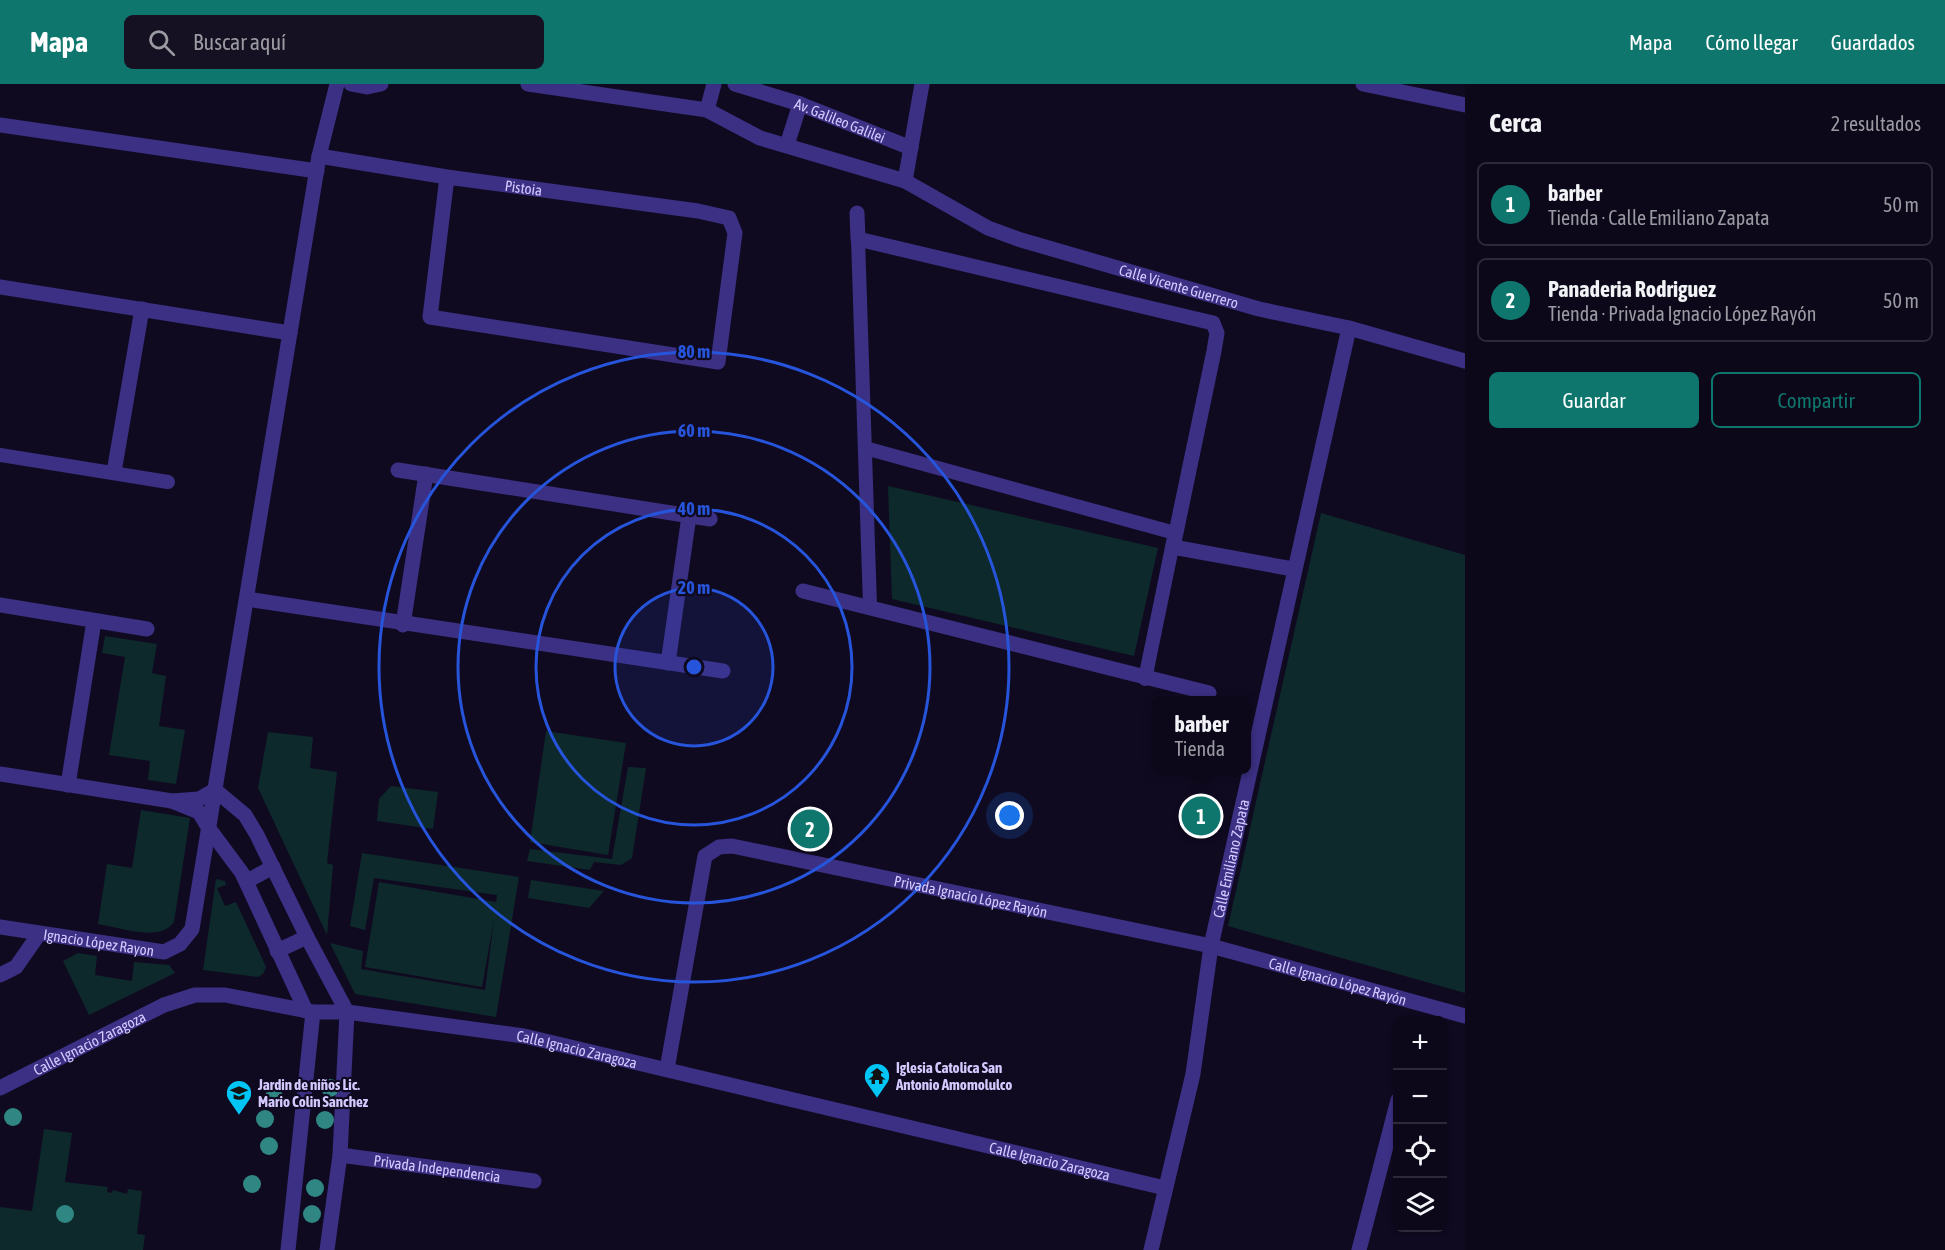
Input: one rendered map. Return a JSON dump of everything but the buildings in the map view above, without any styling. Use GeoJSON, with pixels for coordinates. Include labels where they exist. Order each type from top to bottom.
{"type":"FeatureCollection","features":[{"type":"Feature","properties":{"kind":"street","name":"Ignacio López Rayon"},"geometry":{"type":"LineString","coordinates":[[0,927],[164,952],[180,944],[192,929],[318,164],[337,84]]}},
{"type":"Feature","properties":{"kind":"street"},"geometry":{"type":"LineString","coordinates":[[351,84],[367,87],[381,84]]}},
{"type":"Feature","properties":{"kind":"street","name":"Calle Vicente Guerrero"},"geometry":{"type":"LineString","coordinates":[[528,84],[707,110],[760,138],[905,181],[988,228],[1022,240],[1259,309],[1349,328],[1465,361]]}},
{"type":"Feature","properties":{"kind":"street"},"geometry":{"type":"LineString","coordinates":[[707,110],[714,84]]}},
{"type":"Feature","properties":{"kind":"street","name":"Av. Galileo Galilei"},"geometry":{"type":"LineString","coordinates":[[735,84],[800,104],[911,148]]}},
{"type":"Feature","properties":{"kind":"street"},"geometry":{"type":"LineString","coordinates":[[905,181],[921,84]]}},
{"type":"Feature","properties":{"kind":"street"},"geometry":{"type":"LineString","coordinates":[[1363,84],[1465,105]]}},
{"type":"Feature","properties":{"kind":"street"},"geometry":{"type":"LineString","coordinates":[[787,145],[800,104]]}},
{"type":"Feature","properties":{"kind":"street","name":"Pistoia"},"geometry":{"type":"LineString","coordinates":[[0,125],[318,164],[447,177],[698,211],[729,218],[735,233],[718,362],[437,321],[430,317],[447,177]]}},
{"type":"Feature","properties":{"kind":"street"},"geometry":{"type":"LineString","coordinates":[[856,213],[858,239],[1213,323],[1217,333],[1214,351],[1174,540],[1293,569]]}},
{"type":"Feature","properties":{"kind":"street"},"geometry":{"type":"LineString","coordinates":[[0,287],[290,333]]}},
{"type":"Feature","properties":{"kind":"street"},"geometry":{"type":"LineString","coordinates":[[114,472],[142,309]]}},
{"type":"Feature","properties":{"kind":"street","name":"Calle Emiliano Zapata"},"geometry":{"type":"LineString","coordinates":[[1251,762],[1349,328]]}},
{"type":"Feature","properties":{"kind":"street"},"geometry":{"type":"LineString","coordinates":[[398,470],[710,519]]}},
{"type":"Feature","properties":{"kind":"street"},"geometry":{"type":"LineString","coordinates":[[403,625],[426,474]]}},
{"type":"Feature","properties":{"kind":"street"},"geometry":{"type":"LineString","coordinates":[[668,663],[689,516]]}},
{"type":"Feature","properties":{"kind":"street"},"geometry":{"type":"LineString","coordinates":[[803,591],[870,606],[1145,679],[1209,693]]}},
{"type":"Feature","properties":{"kind":"street"},"geometry":{"type":"LineString","coordinates":[[247,599],[403,625],[723,671]]}},
{"type":"Feature","properties":{"kind":"street"},"geometry":{"type":"LineString","coordinates":[[0,605],[147,628]]}},
{"type":"Feature","properties":{"kind":"street"},"geometry":{"type":"LineString","coordinates":[[68,785],[94,621]]}},
{"type":"Feature","properties":{"kind":"street"},"geometry":{"type":"LineString","coordinates":[[0,774],[172,801],[199,800],[215,790],[245,815],[347,1011],[339,1155],[327,1250]]}},
{"type":"Feature","properties":{"kind":"street","name":"Calle Emiliano Zapata"},"geometry":{"type":"LineString","coordinates":[[1151,1250],[1193,1074],[1211,946],[1248,774]]}},
{"type":"Feature","properties":{"kind":"street"},"geometry":{"type":"LineString","coordinates":[[172,801],[199,812],[229,853],[247,881],[278,951],[310,1012],[291,1250]]}},
{"type":"Feature","properties":{"kind":"street","name":"Privada Ignacio López Rayón"},"geometry":{"type":"LineString","coordinates":[[667,1069],[705,856],[719,847],[732,846],[1211,946]]}},
{"type":"Feature","properties":{"kind":"street"},"geometry":{"type":"LineString","coordinates":[[247,881],[273,867]]}},
{"type":"Feature","properties":{"kind":"street"},"geometry":{"type":"LineString","coordinates":[[0,975],[16,968],[39,934]]}},
{"type":"Feature","properties":{"kind":"street"},"geometry":{"type":"LineString","coordinates":[[278,951],[307,937]]}},
{"type":"Feature","properties":{"kind":"street","name":"Calle Ignacio López Rayón"},"geometry":{"type":"LineString","coordinates":[[1211,946],[1420,1013],[1465,1016]]}},
{"type":"Feature","properties":{"kind":"street","name":"Calle Ignacio Zaragoza"},"geometry":{"type":"LineString","coordinates":[[0,1088],[146,1014],[195,995],[225,995],[310,1012],[347,1011],[524,1036],[1165,1188]]}},
{"type":"Feature","properties":{"kind":"street"},"geometry":{"type":"LineString","coordinates":[[1359,1250],[1393,1119]]}},
{"type":"Feature","properties":{"kind":"street","name":"Privada Independencia"},"geometry":{"type":"LineString","coordinates":[[339,1155],[534,1181]]}},
{"type":"Feature","properties":{"kind":"lane"},"geometry":{"type":"LineString","coordinates":[[858,239],[870,606]]}},
{"type":"Feature","properties":{"kind":"lane"},"geometry":{"type":"LineString","coordinates":[[865,448],[1174,540],[1145,679]]}},
{"type":"Feature","properties":{"kind":"lane"},"geometry":{"type":"LineString","coordinates":[[0,455],[168,482]]}},
{"type":"Feature","properties":{"kind":"green space"},"geometry":{"type":"Polygon","coordinates":[[[888,486],[1158,548],[1134,656],[892,599],[888,486]]]}},
{"type":"Feature","properties":{"kind":"green space"},"geometry":{"type":"Polygon","coordinates":[[[1321,513],[1465,555],[1465,993],[1228,926],[1321,513]]]}},
{"type":"Feature","properties":{"kind":"green space"},"geometry":{"type":"Polygon","coordinates":[[[105,636],[157,644],[152,673],[166,676],[159,726],[185,730],[176,784],[148,780],[150,761],[109,755],[125,657],[102,653],[105,636]]]}},
{"type":"Feature","properties":{"kind":"green space"},"geometry":{"type":"Polygon","coordinates":[[[546,731],[626,743],[608,855],[530,842],[546,731]]]}},
{"type":"Feature","properties":{"kind":"green space"},"geometry":{"type":"Polygon","coordinates":[[[268,732],[313,737],[310,768],[337,772],[327,863],[333,865],[327,935],[258,788],[268,732]]]}},
{"type":"Feature","properties":{"kind":"green space"},"geometry":{"type":"Polygon","coordinates":[[[628,767],[646,768],[632,858],[621,865],[594,862],[590,870],[527,861],[530,849],[612,859],[628,767]]]}},
{"type":"Feature","properties":{"kind":"green space"},"geometry":{"type":"Polygon","coordinates":[[[391,786],[438,792],[433,829],[377,821],[379,799],[391,786]]]}},
{"type":"Feature","properties":{"kind":"green space"},"geometry":{"type":"Polygon","coordinates":[[[141,810],[190,818],[174,922],[159,932],[139,932],[98,924],[107,864],[132,868],[141,810]]]}},
{"type":"Feature","properties":{"kind":"green space"},"geometry":{"type":"Polygon","coordinates":[[[362,853],[519,877],[496,1017],[355,994],[330,943],[363,951],[361,969],[485,990],[494,920],[482,987],[365,967],[379,882],[496,902],[497,895],[374,878],[365,930],[350,926],[362,853]]]}},
{"type":"Feature","properties":{"kind":"green space"},"geometry":{"type":"Polygon","coordinates":[[[216,879],[225,881],[226,885],[217,888],[225,906],[236,902],[266,967],[263,974],[258,977],[203,970],[216,879]]]}},
{"type":"Feature","properties":{"kind":"green space"},"geometry":{"type":"Polygon","coordinates":[[[531,880],[604,891],[589,908],[528,898],[531,880]]]}},
{"type":"Feature","properties":{"kind":"green space"},"geometry":{"type":"Polygon","coordinates":[[[78,953],[97,956],[95,975],[132,981],[134,962],[169,965],[175,973],[89,1015],[63,961],[78,953]]]}},
{"type":"Feature","properties":{"kind":"green space"},"geometry":{"type":"Polygon","coordinates":[[[44,1129],[72,1133],[65,1182],[108,1187],[107,1192],[112,1193],[113,1190],[127,1194],[128,1189],[142,1191],[137,1234],[145,1235],[143,1250],[0,1250],[0,1207],[32,1211],[44,1129]]]}},
{"type":"Feature","properties":{"kind":"place","name":"barber"},"geometry":{"type":"Point","coordinates":[1201,816]}},
{"type":"Feature","properties":{"kind":"place","name":"Panaderia Rodriguez"},"geometry":{"type":"Point","coordinates":[810,829]}},
{"type":"Feature","properties":{"kind":"place","name":"Iglesia Catolica San Antonio Amomolulco"},"geometry":{"type":"Point","coordinates":[877,1099]}},
{"type":"Feature","properties":{"kind":"place","name":"Jardin de niños Lic. Mario Colin Sanchez"},"geometry":{"type":"Point","coordinates":[239,1116]}}]}
